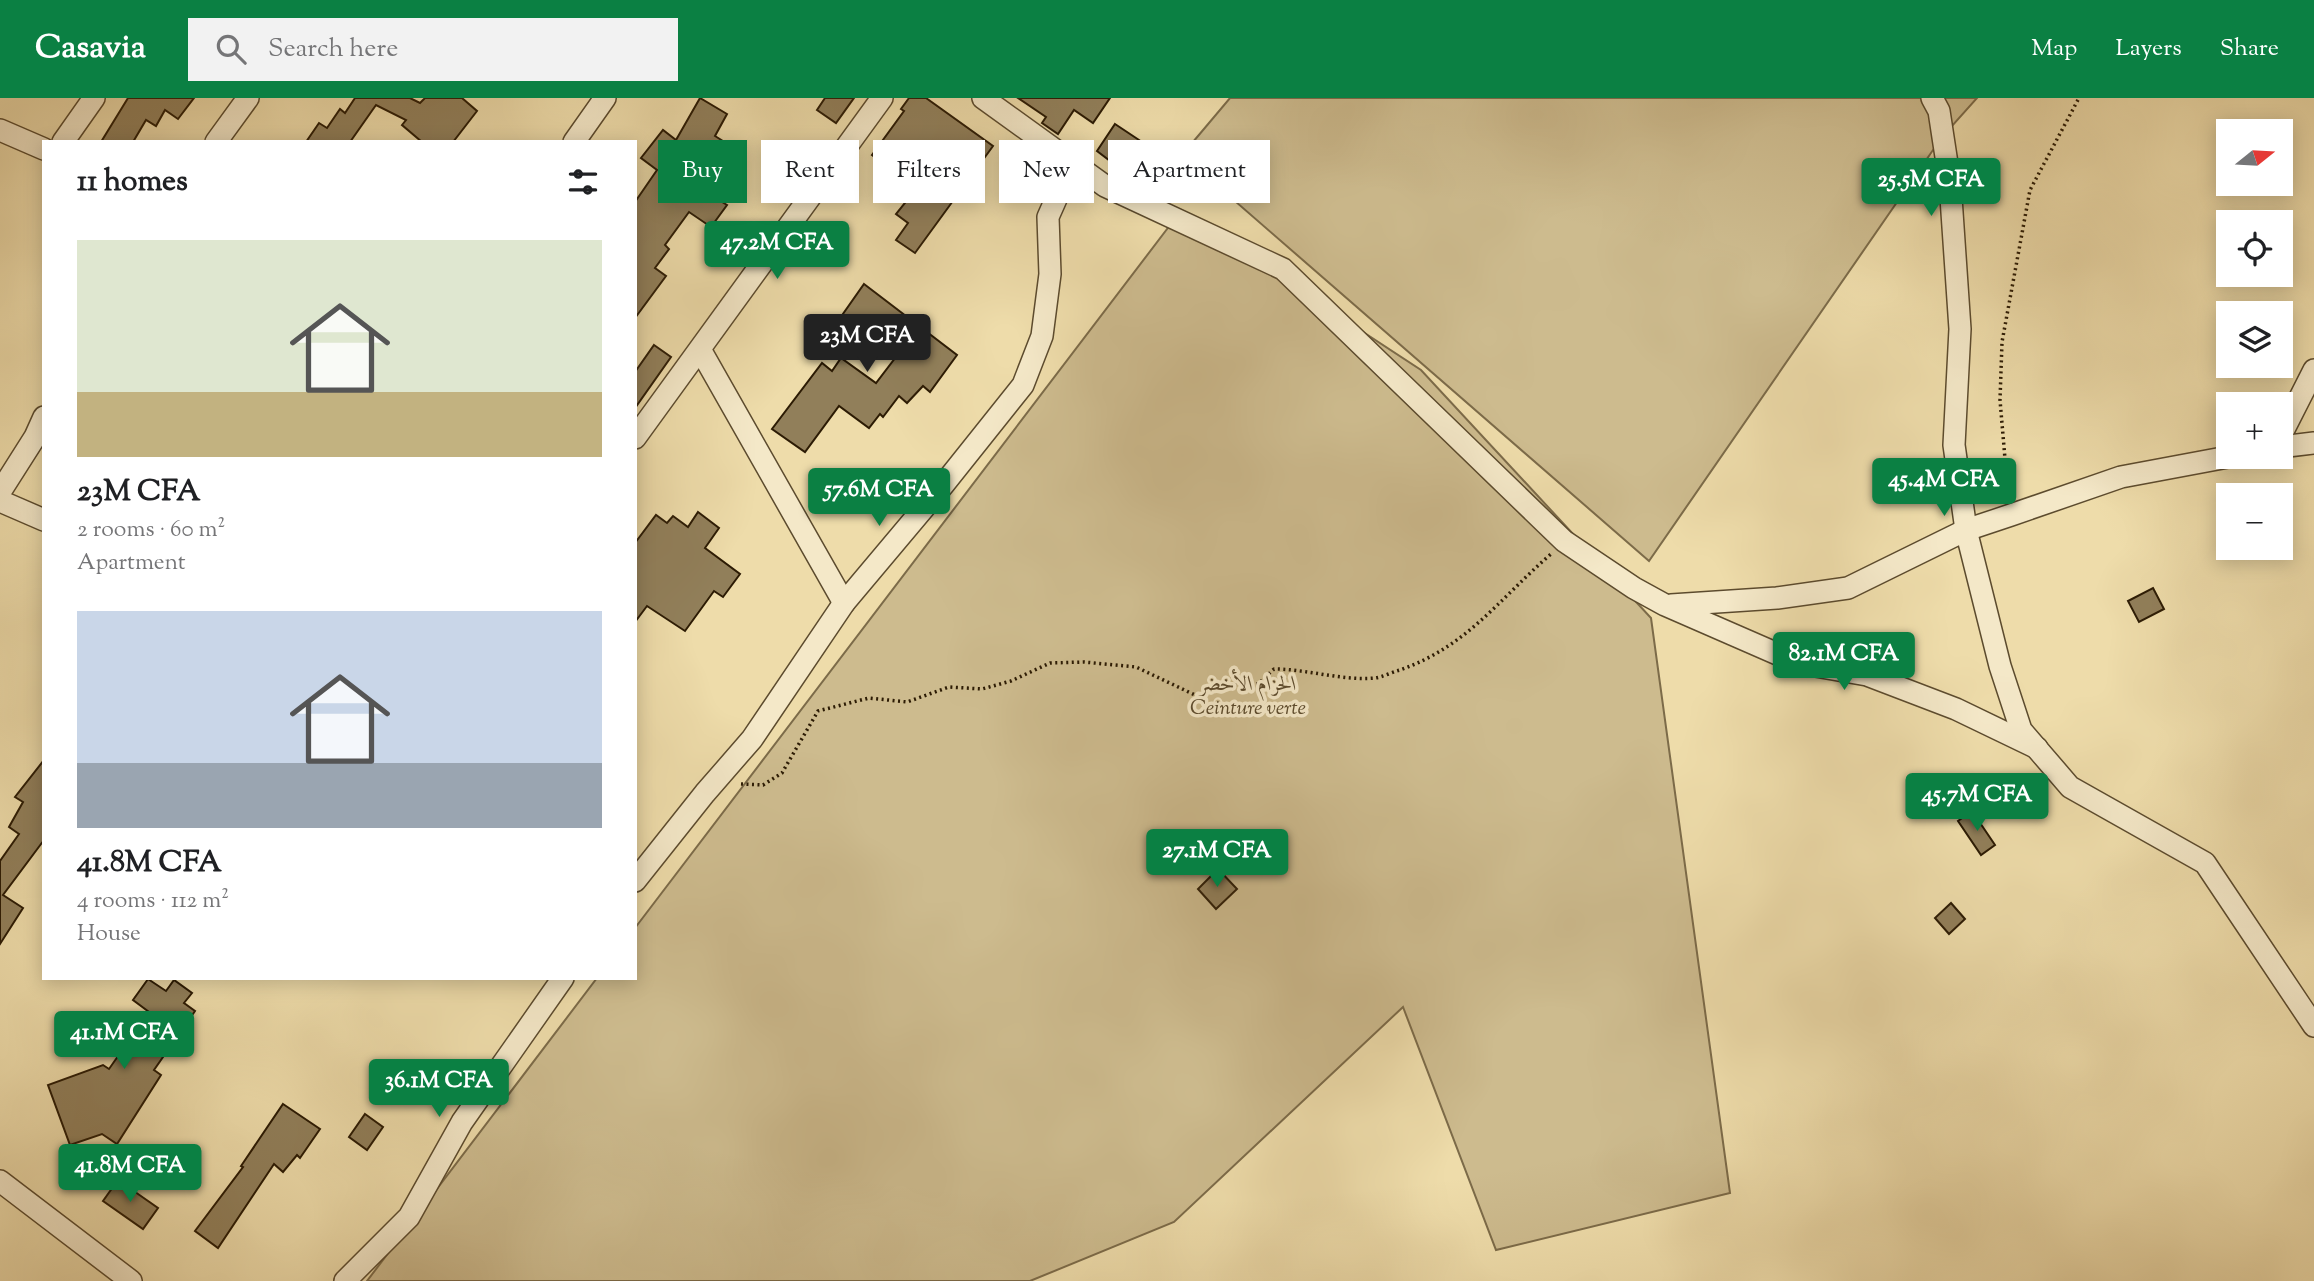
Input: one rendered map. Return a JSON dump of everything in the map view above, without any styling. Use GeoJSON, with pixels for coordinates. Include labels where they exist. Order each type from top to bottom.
{"type":"FeatureCollection","features":[{"type":"Feature","properties":{"kind":"street"},"geometry":{"type":"LineString","coordinates":[[64,140],[94,98]]}},
{"type":"Feature","properties":{"kind":"street"},"geometry":{"type":"LineString","coordinates":[[217,140],[248,98]]}},
{"type":"Feature","properties":{"kind":"street"},"geometry":{"type":"LineString","coordinates":[[575,140],[606,98]]}},
{"type":"Feature","properties":{"kind":"street"},"geometry":{"type":"LineString","coordinates":[[637,435],[701,351],[882,98]]}},
{"type":"Feature","properties":{"kind":"street"},"geometry":{"type":"LineString","coordinates":[[983,98],[1041,140]]}},
{"type":"Feature","properties":{"kind":"street"},"geometry":{"type":"LineString","coordinates":[[1933,98],[1939,111],[1950,183],[1960,329],[1954,445],[1966,530],[2000,666],[2021,730],[2070,787],[2205,863],[2314,1026]]}},
{"type":"Feature","properties":{"kind":"street"},"geometry":{"type":"LineString","coordinates":[[0,130],[42,148]]}},
{"type":"Feature","properties":{"kind":"street"},"geometry":{"type":"LineString","coordinates":[[1094,178],[1105,186],[1283,269],[1564,541],[1634,588],[1665,605],[1798,663],[1867,675],[1943,704],[2037,748]]}},
{"type":"Feature","properties":{"kind":"street"},"geometry":{"type":"LineString","coordinates":[[637,879],[751,739],[844,603],[1023,385],[1042,336],[1050,274],[1048,217],[1054,203]]}},
{"type":"Feature","properties":{"kind":"street"},"geometry":{"type":"LineString","coordinates":[[701,351],[844,603]]}},
{"type":"Feature","properties":{"kind":"street"},"geometry":{"type":"LineString","coordinates":[[2293,411],[2314,370]]}},
{"type":"Feature","properties":{"kind":"street"},"geometry":{"type":"LineString","coordinates":[[0,492],[42,421]]}},
{"type":"Feature","properties":{"kind":"street"},"geometry":{"type":"LineString","coordinates":[[2293,445],[2314,443]]}},
{"type":"Feature","properties":{"kind":"street"},"geometry":{"type":"LineString","coordinates":[[1665,605],[1777,598],[1848,588],[1966,530],[2121,477],[2216,459]]}},
{"type":"Feature","properties":{"kind":"street"},"geometry":{"type":"LineString","coordinates":[[0,501],[42,519]]}},
{"type":"Feature","properties":{"kind":"street"},"geometry":{"type":"LineString","coordinates":[[345,1281],[410,1217],[462,1122],[562,980]]}},
{"type":"Feature","properties":{"kind":"street"},"geometry":{"type":"LineString","coordinates":[[0,1181],[131,1281]]}},
{"type":"Feature","properties":{"kind":"path"},"geometry":{"type":"LineString","coordinates":[[2011,515],[2000,400],[2002,342],[2030,190],[2079,98]]}},
{"type":"Feature","properties":{"kind":"path"},"geometry":{"type":"LineString","coordinates":[[736,784],[763,785],[782,774],[818,711],[869,698],[907,702],[949,687],[982,689],[1011,681],[1049,663],[1084,662],[1136,667],[1195,695],[1229,685],[1258,684],[1274,669],[1301,669],[1345,678],[1377,678],[1429,660],[1478,624],[1564,541]]}},
{"type":"Feature","properties":{"kind":"green space"},"geometry":{"type":"Polygon","coordinates":[[[1230,98],[1977,98],[1942,137],[1649,561],[1237,203],[1270,203],[1270,140],[1195,140],[1230,98]]]}},
{"type":"Feature","properties":{"kind":"green space","name":"الحزام الأخضر Ceinture verte"},"geometry":{"type":"Polygon","coordinates":[[[1180,212],[1421,370],[1651,618],[1730,1193],[1496,1250],[1403,1007],[1174,1222],[1030,1281],[367,1281],[595,980],[637,980],[637,925],[1180,212]]]}},
{"type":"Feature","properties":{"kind":"building"},"geometry":{"type":"Polygon","coordinates":[[[128,98],[194,98],[178,119],[165,110],[156,126],[146,120],[134,140],[102,140],[128,98]]]}},
{"type":"Feature","properties":{"kind":"building"},"geometry":{"type":"Polygon","coordinates":[[[355,98],[410,98],[420,103],[425,98],[462,98],[477,111],[455,140],[420,140],[402,125],[406,120],[376,105],[351,140],[307,140],[319,123],[327,128],[340,109],[345,113],[355,98]]]}},
{"type":"Feature","properties":{"kind":"building"},"geometry":{"type":"Polygon","coordinates":[[[700,98],[727,114],[715,136],[721,140],[676,140],[700,98]]]}},
{"type":"Feature","properties":{"kind":"building"},"geometry":{"type":"Polygon","coordinates":[[[825,98],[854,98],[836,123],[817,110],[825,98]]]}},
{"type":"Feature","properties":{"kind":"building"},"geometry":{"type":"Polygon","coordinates":[[[909,98],[926,98],[985,140],[883,140],[904,111],[901,109],[909,98]]]}},
{"type":"Feature","properties":{"kind":"building"},"geometry":{"type":"Polygon","coordinates":[[[1018,98],[1110,98],[1093,123],[1074,110],[1058,134],[1042,123],[1046,117],[1018,98]]]}},
{"type":"Feature","properties":{"kind":"building"},"geometry":{"type":"Polygon","coordinates":[[[1115,124],[1139,140],[1108,140],[1108,159],[1097,151],[1115,124]]]}},
{"type":"Feature","properties":{"kind":"building"},"geometry":{"type":"Polygon","coordinates":[[[663,130],[676,140],[658,140],[658,203],[727,205],[711,227],[689,212],[665,245],[669,249],[655,268],[666,276],[637,315],[637,199],[657,170],[641,158],[663,130]]]}},
{"type":"Feature","properties":{"kind":"building"},"geometry":{"type":"Polygon","coordinates":[[[985,140],[993,146],[985,157],[985,140]]]}},
{"type":"Feature","properties":{"kind":"building"},"geometry":{"type":"Polygon","coordinates":[[[905,203],[951,203],[915,253],[896,240],[908,223],[896,214],[905,203]]]}},
{"type":"Feature","properties":{"kind":"building"},"geometry":{"type":"Polygon","coordinates":[[[864,284],[957,355],[930,392],[923,386],[907,403],[899,396],[883,417],[880,414],[869,428],[839,406],[805,452],[772,429],[822,363],[832,371],[841,358],[876,383],[902,349],[865,322],[857,335],[838,321],[864,284]]]}},
{"type":"Feature","properties":{"kind":"building"},"geometry":{"type":"Polygon","coordinates":[[[654,345],[671,357],[637,405],[637,369],[654,345]]]}},
{"type":"Feature","properties":{"kind":"building"},"geometry":{"type":"Polygon","coordinates":[[[698,512],[719,528],[705,548],[740,574],[723,597],[714,591],[685,631],[647,606],[637,619],[637,540],[656,515],[667,523],[673,516],[688,527],[698,512]]]}},
{"type":"Feature","properties":{"kind":"building"},"geometry":{"type":"Polygon","coordinates":[[[2153,588],[2164,609],[2139,622],[2128,601],[2153,588]]]}},
{"type":"Feature","properties":{"kind":"building"},"geometry":{"type":"Polygon","coordinates":[[[42,763],[42,843],[3,895],[23,908],[0,944],[0,861],[19,834],[9,827],[23,802],[15,797],[42,763]]]}},
{"type":"Feature","properties":{"kind":"building"},"geometry":{"type":"Polygon","coordinates":[[[1972,811],[1995,845],[1981,855],[1958,821],[1972,811]]]}},
{"type":"Feature","properties":{"kind":"building"},"geometry":{"type":"Polygon","coordinates":[[[1218,869],[1237,889],[1216,909],[1198,889],[1218,869]]]}},
{"type":"Feature","properties":{"kind":"building"},"geometry":{"type":"Polygon","coordinates":[[[1951,903],[1965,919],[1949,934],[1935,918],[1951,903]]]}},
{"type":"Feature","properties":{"kind":"building"},"geometry":{"type":"Polygon","coordinates":[[[147,980],[166,991],[174,980],[192,993],[184,1003],[195,1011],[154,1070],[161,1075],[117,1144],[102,1134],[70,1145],[48,1085],[103,1065],[109,1069],[149,1012],[133,1000],[147,980]]]}},
{"type":"Feature","properties":{"kind":"building"},"geometry":{"type":"Polygon","coordinates":[[[283,1104],[320,1129],[300,1158],[297,1155],[283,1172],[274,1164],[218,1248],[195,1231],[243,1167],[241,1166],[283,1104]]]}},
{"type":"Feature","properties":{"kind":"building"},"geometry":{"type":"Polygon","coordinates":[[[365,1114],[383,1127],[367,1150],[349,1137],[365,1114]]]}},
{"type":"Feature","properties":{"kind":"building"},"geometry":{"type":"Polygon","coordinates":[[[118,1180],[158,1208],[143,1229],[103,1201],[118,1180]]]}}]}
